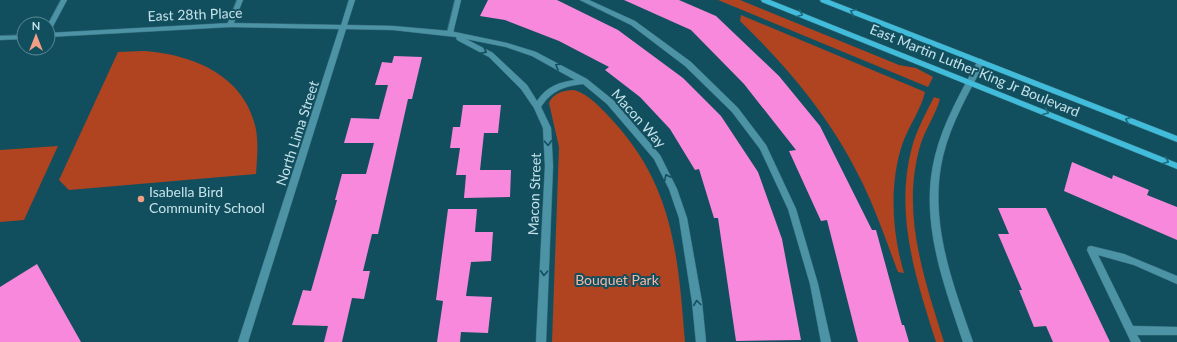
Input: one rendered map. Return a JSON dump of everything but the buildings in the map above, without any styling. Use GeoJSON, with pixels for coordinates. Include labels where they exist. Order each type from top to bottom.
{"type":"FeatureCollection","features":[{"type":"Feature","properties":{"kind":"main road","name":"East Martin Luther King Jr Boulevard"},"geometry":{"type":"LineString","coordinates":[[764,0],[1177,166]]}},
{"type":"Feature","properties":{"kind":"main road","name":"East Martin Luther King Jr Boulevard"},"geometry":{"type":"LineString","coordinates":[[823,0],[1177,139]]}},
{"type":"Feature","properties":{"kind":"street"},"geometry":{"type":"LineString","coordinates":[[55,16],[64,0]]}},
{"type":"Feature","properties":{"kind":"street"},"geometry":{"type":"LineString","coordinates":[[230,24],[240,0]]}},
{"type":"Feature","properties":{"kind":"street","name":"North Lima Street"},"geometry":{"type":"LineString","coordinates":[[243,342],[352,0]]}},
{"type":"Feature","properties":{"kind":"street"},"geometry":{"type":"LineString","coordinates":[[450,33],[458,0]]}},
{"type":"Feature","properties":{"kind":"street"},"geometry":{"type":"LineString","coordinates":[[584,0],[633,23],[688,64],[735,110],[763,147],[792,210],[814,284],[826,342]]}},
{"type":"Feature","properties":{"kind":"street","name":"East 28th Place"},"geometry":{"type":"LineString","coordinates":[[56,35],[230,24],[344,26]]}},
{"type":"Feature","properties":{"kind":"street","name":"Macon Way"},"geometry":{"type":"LineString","coordinates":[[344,26],[421,29],[450,33],[507,45],[534,54],[584,81],[610,102],[657,157],[673,189],[683,218],[697,302],[701,342]]}},
{"type":"Feature","properties":{"kind":"street","name":"Macon Way"},"geometry":{"type":"LineString","coordinates":[[450,33],[491,55],[524,87],[537,107]]}},
{"type":"Feature","properties":{"kind":"street"},"geometry":{"type":"LineString","coordinates":[[0,38],[16,37]]}},
{"type":"Feature","properties":{"kind":"street"},"geometry":{"type":"LineString","coordinates":[[968,342],[943,265],[933,212],[939,157],[952,120],[981,62]]}},
{"type":"Feature","properties":{"kind":"street"},"geometry":{"type":"LineString","coordinates":[[537,107],[542,98],[552,88],[562,84],[584,81]]}},
{"type":"Feature","properties":{"kind":"street","name":"Macon Street"},"geometry":{"type":"LineString","coordinates":[[537,107],[547,128],[549,166],[541,342]]}},
{"type":"Feature","properties":{"kind":"street"},"geometry":{"type":"LineString","coordinates":[[1136,342],[1091,250],[1111,253],[1130,259],[1177,280]]}},
{"type":"Feature","properties":{"kind":"street"},"geometry":{"type":"LineString","coordinates":[[1130,330],[1177,331]]}},
{"type":"Feature","properties":{"kind":"green space"},"geometry":{"type":"Polygon","coordinates":[[[718,0],[740,0],[899,65],[916,68],[933,77],[928,87],[718,0]]]}},
{"type":"Feature","properties":{"kind":"green space"},"geometry":{"type":"Polygon","coordinates":[[[741,15],[925,92],[921,105],[902,145],[895,176],[895,225],[904,273],[898,272],[868,195],[838,139],[824,117],[793,77],[740,21],[741,15]]]}},
{"type":"Feature","properties":{"kind":"green space"},"geometry":{"type":"Polygon","coordinates":[[[143,51],[161,53],[196,62],[227,80],[239,92],[248,107],[255,125],[257,143],[256,174],[69,190],[59,180],[118,52],[143,51]]]}},
{"type":"Feature","properties":{"kind":"green space","name":"Bouquet Park"},"geometry":{"type":"Polygon","coordinates":[[[574,90],[590,99],[614,122],[634,147],[649,172],[661,198],[675,252],[685,342],[552,342],[559,147],[549,103],[556,94],[574,90]]]}},
{"type":"Feature","properties":{"kind":"green space"},"geometry":{"type":"Polygon","coordinates":[[[934,97],[940,99],[921,143],[915,168],[913,194],[914,219],[922,269],[944,342],[936,342],[915,270],[906,222],[905,197],[907,172],[912,147],[919,127],[934,97]]]}},
{"type":"Feature","properties":{"kind":"green space"},"geometry":{"type":"Polygon","coordinates":[[[58,146],[24,220],[0,222],[0,150],[58,146]]]}},
{"type":"Feature","properties":{"kind":"place","name":"Isabella Bird Community School"},"geometry":{"type":"Point","coordinates":[141,199]}}]}
